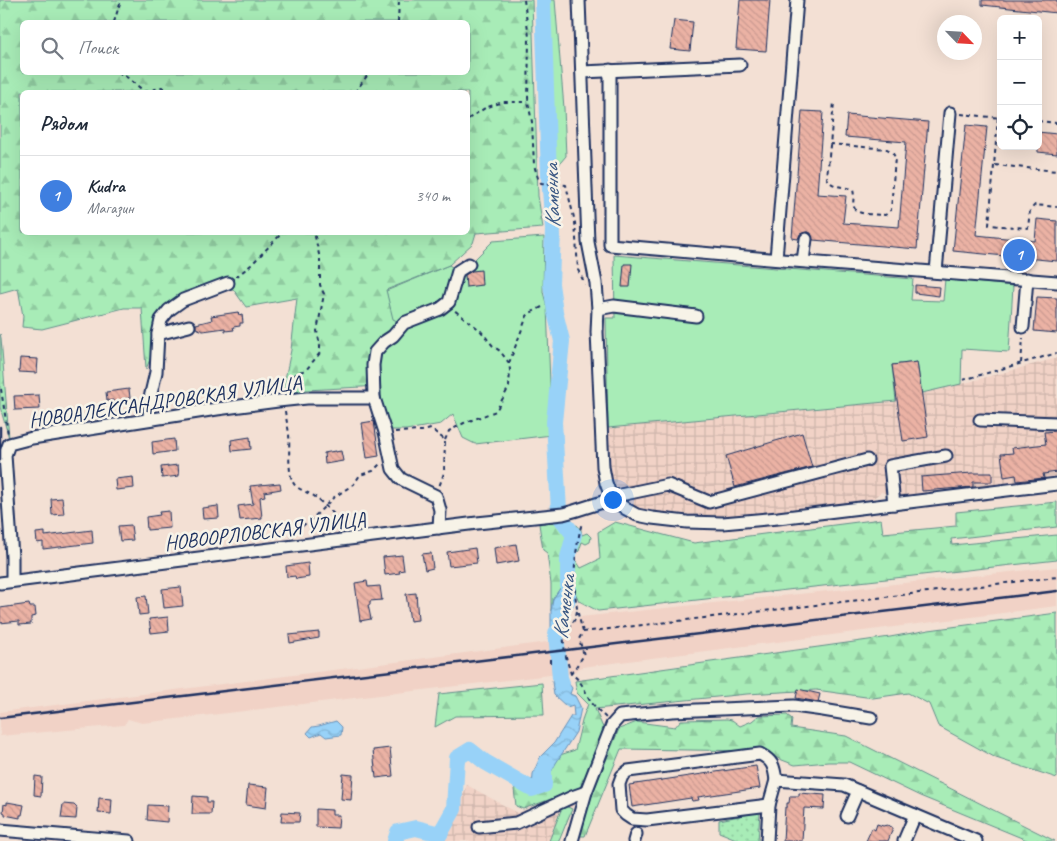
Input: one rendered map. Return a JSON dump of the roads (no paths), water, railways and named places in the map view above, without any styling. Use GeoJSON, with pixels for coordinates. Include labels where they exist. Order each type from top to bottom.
{"type":"FeatureCollection","features":[{"type":"Feature","properties":{"kind":"street"},"geometry":{"type":"LineString","coordinates":[[579,0],[588,242],[596,283],[598,309],[597,332],[603,467],[612,499],[637,515],[687,522],[723,523],[1057,484]]}},
{"type":"Feature","properties":{"kind":"street"},"geometry":{"type":"LineString","coordinates":[[776,259],[798,0]]}},
{"type":"Feature","properties":{"kind":"street"},"geometry":{"type":"LineString","coordinates":[[582,72],[740,65]]}},
{"type":"Feature","properties":{"kind":"street"},"geometry":{"type":"LineString","coordinates":[[610,70],[610,245],[1057,282]]}},
{"type":"Feature","properties":{"kind":"street"},"geometry":{"type":"LineString","coordinates":[[936,272],[950,112]]}},
{"type":"Feature","properties":{"kind":"street"},"geometry":{"type":"LineString","coordinates":[[803,261],[806,240]]}},
{"type":"Feature","properties":{"kind":"street"},"geometry":{"type":"LineString","coordinates":[[439,528],[440,510],[436,496],[401,479],[392,469],[385,432],[374,398],[373,365],[375,352],[404,323],[440,309],[449,302],[458,271],[469,264]]}},
{"type":"Feature","properties":{"kind":"street"},"geometry":{"type":"LineString","coordinates":[[1023,327],[1027,279]]}},
{"type":"Feature","properties":{"kind":"street"},"geometry":{"type":"LineString","coordinates":[[149,419],[150,398],[156,372],[158,334],[161,320],[169,310],[183,300],[228,283]]}},
{"type":"Feature","properties":{"kind":"street"},"geometry":{"type":"LineString","coordinates":[[598,309],[614,306],[696,316]]}},
{"type":"Feature","properties":{"kind":"street"},"geometry":{"type":"LineString","coordinates":[[158,334],[189,326]]}},
{"type":"Feature","properties":{"kind":"street","name":"НОВОАЛЕКСАНДРОВСКАЯ УЛИЦА"},"geometry":{"type":"LineString","coordinates":[[6,582],[12,557],[5,456],[9,444],[32,438],[149,419],[281,401],[307,398],[374,398]]}},
{"type":"Feature","properties":{"kind":"street"},"geometry":{"type":"LineString","coordinates":[[980,420],[1057,423]]}},
{"type":"Feature","properties":{"kind":"street"},"geometry":{"type":"LineString","coordinates":[[894,504],[890,466],[946,456]]}},
{"type":"Feature","properties":{"kind":"street","name":"НОВООРЛОВСКАЯ УЛИЦА"},"geometry":{"type":"LineString","coordinates":[[6,582],[534,517],[574,511],[620,495],[668,486],[709,502],[866,460]]}},
{"type":"Feature","properties":{"kind":"street"},"geometry":{"type":"LineString","coordinates":[[572,841],[586,792],[612,725],[620,716],[672,711],[794,706],[871,718]]}},
{"type":"Feature","properties":{"kind":"street"},"geometry":{"type":"LineString","coordinates":[[767,841],[769,805],[776,780],[774,768],[769,759],[760,754],[628,771],[622,776],[619,784],[621,810],[632,818],[647,820],[769,805]]}},
{"type":"Feature","properties":{"kind":"street"},"geometry":{"type":"LineString","coordinates":[[776,780],[844,785],[976,841]]}},
{"type":"Feature","properties":{"kind":"street"},"geometry":{"type":"LineString","coordinates":[[847,816],[858,791]]}},
{"type":"Feature","properties":{"kind":"street"},"geometry":{"type":"LineString","coordinates":[[479,827],[516,823],[586,792]]}},
{"type":"Feature","properties":{"kind":"street"},"geometry":{"type":"LineString","coordinates":[[904,841],[915,815]]}},
{"type":"Feature","properties":{"kind":"street"},"geometry":{"type":"LineString","coordinates":[[0,830],[129,841]]}},
{"type":"Feature","properties":{"kind":"water"},"geometry":{"type":"Polygon","coordinates":[[[567,578],[572,587],[561,653],[557,655],[555,644],[551,641],[551,611],[553,599],[567,578]]]}},
{"type":"Feature","properties":{"kind":"water"},"geometry":{"type":"Polygon","coordinates":[[[555,660],[562,661],[566,667],[564,676],[572,688],[570,694],[575,696],[581,708],[576,732],[544,785],[532,789],[533,774],[540,757],[554,743],[571,716],[574,716],[573,705],[567,707],[554,695],[552,682],[555,672],[553,665],[555,660]]]}},
{"type":"Feature","properties":{"kind":"water"},"geometry":{"type":"Polygon","coordinates":[[[336,721],[342,727],[341,735],[326,737],[321,733],[311,737],[307,733],[312,727],[336,721]]]}},
{"type":"Feature","properties":{"kind":"waterway","name":"Каменка"},"geometry":{"type":"LineString","coordinates":[[543,0],[549,176],[553,230],[551,284],[562,341],[554,422],[559,511]]}},
{"type":"Feature","properties":{"kind":"waterway","name":"Каменка"},"geometry":{"type":"LineString","coordinates":[[560,517],[574,535],[568,557],[567,601]]}},
{"type":"Feature","properties":{"kind":"waterway","name":"Каменка"},"geometry":{"type":"LineString","coordinates":[[556,633],[562,683]]}},
{"type":"Feature","properties":{"kind":"waterway","name":"Каменка"},"geometry":{"type":"LineString","coordinates":[[395,841],[398,832],[416,828],[440,834],[454,809],[457,758],[470,750],[485,762],[532,789],[544,785],[544,769],[547,763]]}},
{"type":"Feature","properties":{"kind":"railway"},"geometry":{"type":"LineString","coordinates":[[0,427],[0,460]]}},
{"type":"Feature","properties":{"kind":"railway"},"geometry":{"type":"LineString","coordinates":[[0,718],[1057,591]]}},
{"type":"Feature","properties":{"kind":"place","name":"Kudra"},"geometry":{"type":"Point","coordinates":[1019,255]}}]}
